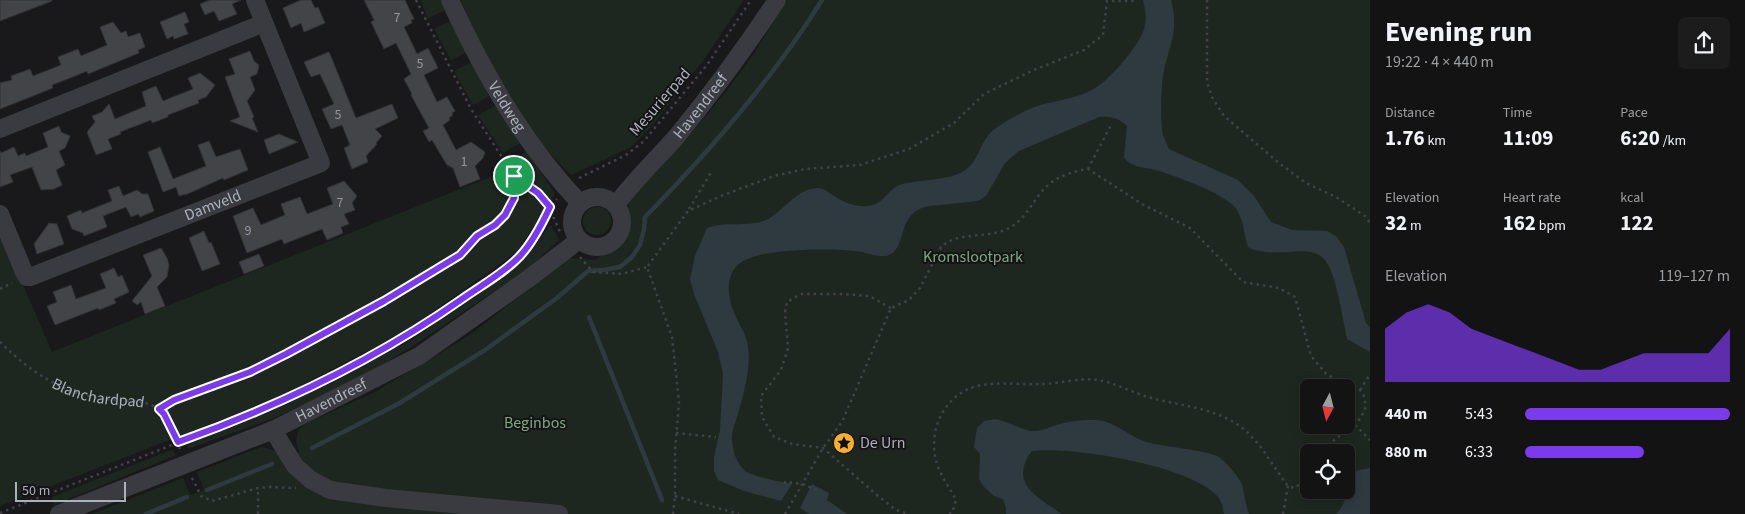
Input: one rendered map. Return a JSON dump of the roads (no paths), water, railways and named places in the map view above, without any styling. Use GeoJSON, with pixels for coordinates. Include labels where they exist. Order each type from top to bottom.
{"type":"FeatureCollection","features":[{"type":"Feature","properties":{"kind":"street","name":"Damveld"},"geometry":{"type":"LineString","coordinates":[[0,214],[26,277],[30,277],[321,163],[255,0]]}},
{"type":"Feature","properties":{"kind":"street","name":"Veldweg"},"geometry":{"type":"LineString","coordinates":[[450,0],[497,92],[544,161],[580,203]]}},
{"type":"Feature","properties":{"kind":"street","name":"Havendreef"},"geometry":{"type":"LineString","coordinates":[[616,205],[653,164],[721,82],[777,0]]}},
{"type":"Feature","properties":{"kind":"street"},"geometry":{"type":"LineString","coordinates":[[0,129],[264,23]]}},
{"type":"Feature","properties":{"kind":"street"},"geometry":{"type":"LineString","coordinates":[[594,197],[609,200],[616,205],[622,220],[622,229],[612,243],[604,247],[595,248],[579,240],[574,234],[572,217],[580,203],[594,197]]}},
{"type":"Feature","properties":{"kind":"street","name":"Havendreef"},"geometry":{"type":"LineString","coordinates":[[59,514],[273,430],[419,356],[528,279],[579,240]]}},
{"type":"Feature","properties":{"kind":"street"},"geometry":{"type":"LineString","coordinates":[[273,430],[295,466],[311,480],[330,490],[386,498],[560,514]]}},
{"type":"Feature","properties":{"kind":"waterway"},"geometry":{"type":"LineString","coordinates":[[312,448],[398,404],[485,350],[557,298],[588,271],[620,267],[632,257],[640,245],[645,217],[740,113],[783,58],[822,0]]}},
{"type":"Feature","properties":{"kind":"waterway"},"geometry":{"type":"LineString","coordinates":[[589,317],[662,500]]}},
{"type":"Feature","properties":{"kind":"waterway"},"geometry":{"type":"LineString","coordinates":[[207,490],[272,464]]}},
{"type":"Feature","properties":{"kind":"waterway"},"geometry":{"type":"LineString","coordinates":[[146,514],[187,497]]}},
{"type":"Feature","properties":{"kind":"place","name":"De Urn"},"geometry":{"type":"Point","coordinates":[844,443]}},
{"type":"Feature","properties":{"kind":"park label","name":"Kromslootpark"},"geometry":{"type":"Point","coordinates":[973,257]}},
{"type":"Feature","properties":{"kind":"park label","name":"Beginbos"},"geometry":{"type":"Point","coordinates":[535,423]}}]}
